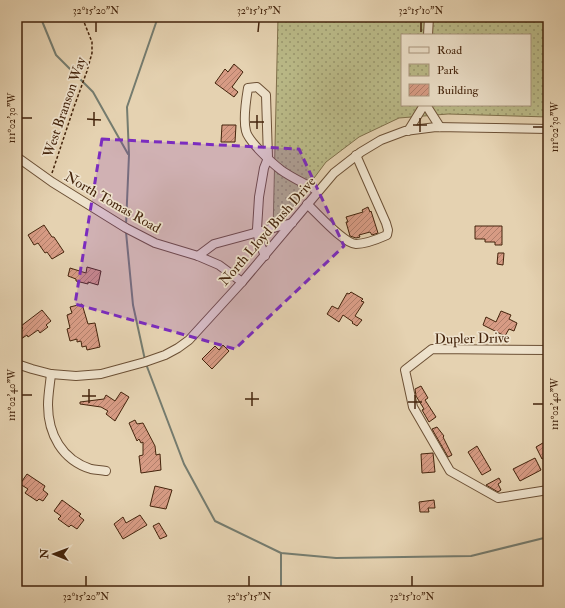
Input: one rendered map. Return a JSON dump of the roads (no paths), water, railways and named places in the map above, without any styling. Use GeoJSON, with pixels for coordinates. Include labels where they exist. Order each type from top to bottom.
{"type":"FeatureCollection","features":[{"type":"Feature","properties":{"kind":"street"},"geometry":{"type":"LineString","coordinates":[[428,34],[429,17]]}},
{"type":"Feature","properties":{"kind":"street"},"geometry":{"type":"LineString","coordinates":[[264,256],[257,232],[260,190],[264,168],[268,158],[266,95],[257,87],[248,88],[245,105],[246,132],[253,143],[268,158],[281,170],[318,191]]}},
{"type":"Feature","properties":{"kind":"street"},"geometry":{"type":"LineString","coordinates":[[408,131],[424,106]]}},
{"type":"Feature","properties":{"kind":"street"},"geometry":{"type":"LineString","coordinates":[[426,106],[440,127]]}},
{"type":"Feature","properties":{"kind":"street","name":"North Lloyd Bush Drive"},"geometry":{"type":"LineString","coordinates":[[17,364],[51,374],[76,376],[101,374],[146,362],[165,355],[189,340],[242,282],[334,173],[356,156],[381,140],[408,131],[440,127],[548,129]]}},
{"type":"Feature","properties":{"kind":"street"},"geometry":{"type":"LineString","coordinates":[[308,204],[349,242],[356,244],[378,239],[387,235],[388,230],[386,223],[356,156]]}},
{"type":"Feature","properties":{"kind":"street","name":"North Tomas Road"},"geometry":{"type":"LineString","coordinates":[[17,157],[50,180],[126,228],[155,243],[198,256],[219,265],[242,282]]}},
{"type":"Feature","properties":{"kind":"street"},"geometry":{"type":"LineString","coordinates":[[198,256],[214,244],[292,223]]}},
{"type":"Feature","properties":{"kind":"street","name":"Dupler Drive"},"geometry":{"type":"LineString","coordinates":[[548,350],[432,349],[405,370],[413,407],[450,471],[498,498],[548,490]]}},
{"type":"Feature","properties":{"kind":"street"},"geometry":{"type":"LineString","coordinates":[[51,374],[48,404],[50,427],[57,443],[68,455],[81,464],[91,469],[106,471]]}},
{"type":"Feature","properties":{"kind":"waterway"},"geometry":{"type":"LineString","coordinates":[[38,17],[42,21],[56,55],[93,92],[128,154]]}},
{"type":"Feature","properties":{"kind":"waterway"},"geometry":{"type":"LineString","coordinates":[[126,225],[129,155],[127,107],[158,17]]}},
{"type":"Feature","properties":{"kind":"waterway"},"geometry":{"type":"LineString","coordinates":[[126,232],[133,305],[145,360]]}},
{"type":"Feature","properties":{"kind":"waterway"},"geometry":{"type":"LineString","coordinates":[[146,364],[184,464],[215,521],[281,553],[336,558],[471,556],[548,537]]}},
{"type":"Feature","properties":{"kind":"waterway"},"geometry":{"type":"LineString","coordinates":[[281,553],[281,591]]}}]}
